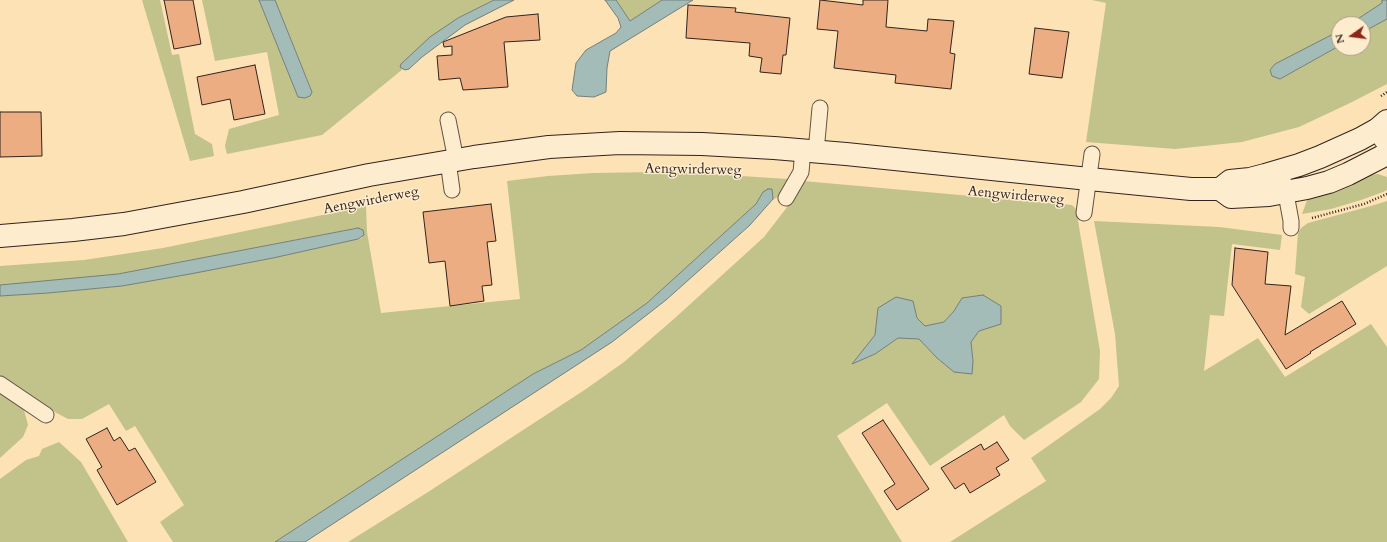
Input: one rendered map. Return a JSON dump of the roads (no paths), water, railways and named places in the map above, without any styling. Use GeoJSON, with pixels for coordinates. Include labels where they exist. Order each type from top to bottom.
{"type":"FeatureCollection","features":[{"type":"Feature","properties":{"kind":"street","name":"Aengwirderweg"},"geometry":{"type":"LineString","coordinates":[[1220,189],[1230,181],[1250,179],[1299,165],[1384,130]]}},
{"type":"Feature","properties":{"kind":"street","name":"Aengwirderweg"},"geometry":{"type":"LineString","coordinates":[[0,236],[124,224],[243,202],[368,175],[452,160],[549,147],[620,143],[702,144],[809,151],[1191,189],[1220,189],[1231,197],[1252,197],[1286,192],[1329,182],[1387,154]]}},
{"type":"Feature","properties":{"kind":"lane"},"geometry":{"type":"LineString","coordinates":[[786,198],[801,172],[809,151],[820,108]]}},
{"type":"Feature","properties":{"kind":"lane"},"geometry":{"type":"LineString","coordinates":[[448,120],[452,160],[452,190]]}},
{"type":"Feature","properties":{"kind":"lane"},"geometry":{"type":"LineString","coordinates":[[1084,213],[1092,154]]}},
{"type":"Feature","properties":{"kind":"lane"},"geometry":{"type":"LineString","coordinates":[[1282,170],[1291,224]]}},
{"type":"Feature","properties":{"kind":"lane"},"geometry":{"type":"LineString","coordinates":[[0,384],[39,414]]}},
{"type":"Feature","properties":{"kind":"water"},"geometry":{"type":"Polygon","coordinates":[[[259,0],[275,0],[312,92],[310,96],[305,98],[298,97],[259,0]]]}},
{"type":"Feature","properties":{"kind":"water"},"geometry":{"type":"Polygon","coordinates":[[[494,0],[514,0],[465,25],[422,57],[409,69],[405,70],[400,67],[401,64],[430,37],[458,18],[494,0]]]}},
{"type":"Feature","properties":{"kind":"water"},"geometry":{"type":"Polygon","coordinates":[[[605,0],[616,0],[630,21],[662,0],[693,0],[610,51],[607,68],[606,92],[594,97],[577,96],[572,90],[576,63],[586,50],[616,33],[621,27],[618,18],[605,0]]]}},
{"type":"Feature","properties":{"kind":"water"},"geometry":{"type":"Polygon","coordinates":[[[1382,0],[1387,0],[1387,19],[1371,28],[1371,16],[1362,16],[1382,3],[1382,0]]]}},
{"type":"Feature","properties":{"kind":"water"},"geometry":{"type":"Polygon","coordinates":[[[1331,35],[1331,50],[1280,79],[1272,76],[1270,70],[1275,64],[1331,35]]]}},
{"type":"Feature","properties":{"kind":"water"},"geometry":{"type":"Polygon","coordinates":[[[768,189],[772,189],[773,199],[750,225],[666,300],[612,342],[305,542],[275,542],[533,374],[581,350],[647,303],[756,204],[763,192],[768,189]]]}},
{"type":"Feature","properties":{"kind":"water"},"geometry":{"type":"Polygon","coordinates":[[[358,228],[363,230],[364,235],[358,239],[273,258],[190,274],[122,286],[0,296],[0,285],[118,274],[358,228]]]}},
{"type":"Feature","properties":{"kind":"water"},"geometry":{"type":"Polygon","coordinates":[[[983,295],[1001,306],[1001,324],[979,331],[971,342],[973,361],[972,374],[954,372],[937,358],[919,339],[898,338],[875,354],[852,364],[875,335],[878,308],[896,297],[913,301],[917,318],[925,326],[944,322],[954,311],[962,298],[983,295]]]}}]}
